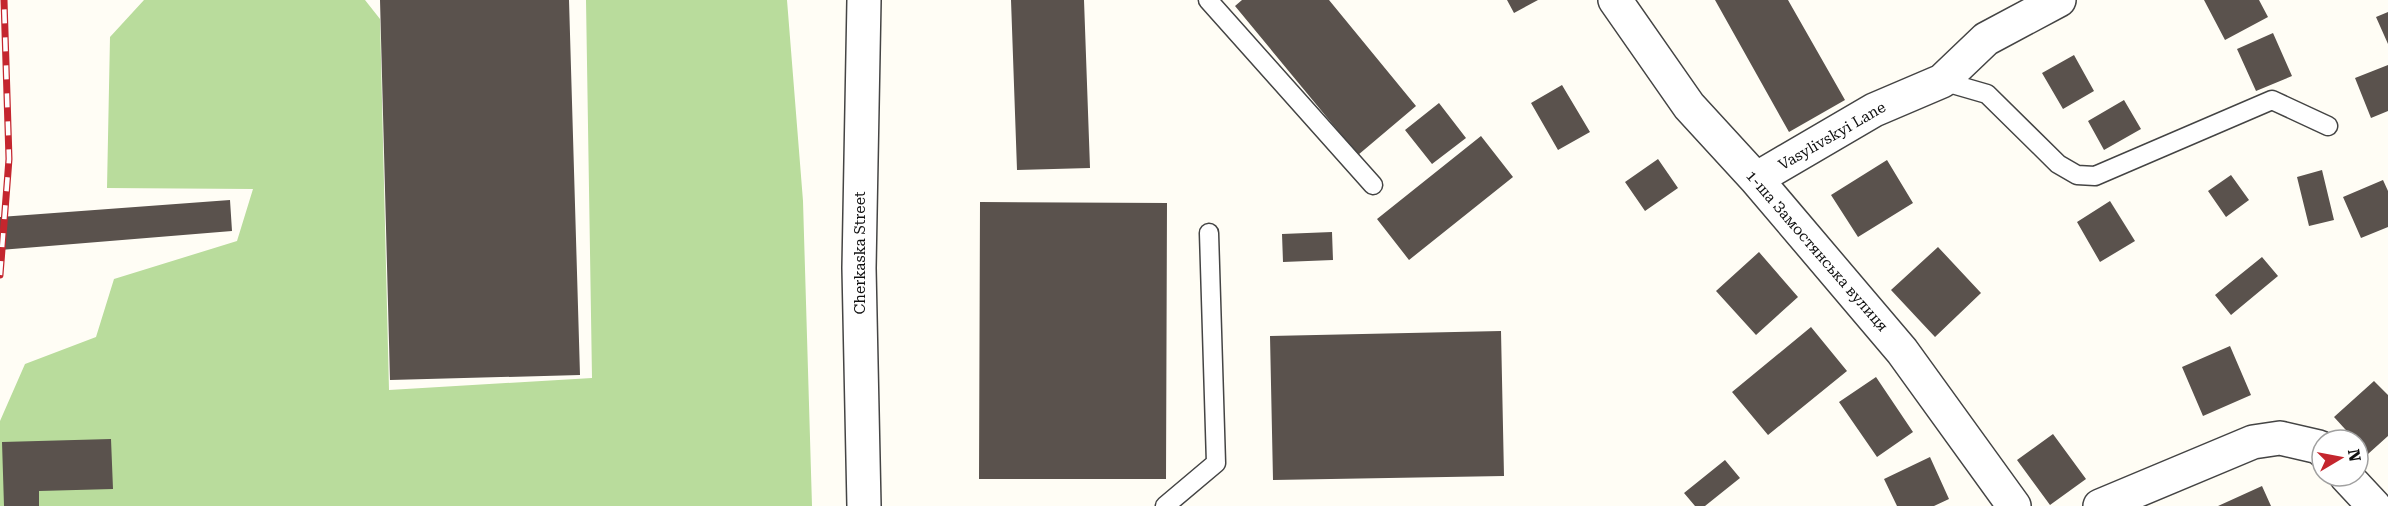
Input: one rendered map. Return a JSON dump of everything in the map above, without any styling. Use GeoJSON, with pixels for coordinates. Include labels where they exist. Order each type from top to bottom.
{"type":"FeatureCollection","features":[{"type":"Feature","properties":{"kind":"street","name":"Cherkaska Street"},"geometry":{"type":"LineString","coordinates":[[864,0],[859,268],[864,506]]}},
{"type":"Feature","properties":{"kind":"street","name":"1-ша Замостянська вулиця"},"geometry":{"type":"LineString","coordinates":[[1615,0],[1689,106],[1756,179],[1902,351],[2014,506]]}},
{"type":"Feature","properties":{"kind":"street"},"geometry":{"type":"LineString","coordinates":[[1942,81],[1986,39],[2059,0]]}},
{"type":"Feature","properties":{"kind":"street","name":"Vasylivskyi Lane"},"geometry":{"type":"LineString","coordinates":[[1756,179],[1874,110],[1942,81]]}},
{"type":"Feature","properties":{"kind":"street"},"geometry":{"type":"LineString","coordinates":[[2100,506],[2253,442],[2280,438],[2310,445]]}},
{"type":"Feature","properties":{"kind":"street"},"geometry":{"type":"LineString","coordinates":[[2357,488],[2374,506]]}},
{"type":"Feature","properties":{"kind":"lane"},"geometry":{"type":"LineString","coordinates":[[1208,0],[1373,185]]}},
{"type":"Feature","properties":{"kind":"lane"},"geometry":{"type":"LineString","coordinates":[[1942,81],[1987,94],[2058,164],[2077,175],[2095,176],[2272,100],[2328,126]]}},
{"type":"Feature","properties":{"kind":"lane"},"geometry":{"type":"LineString","coordinates":[[1166,506],[1216,463],[1209,233]]}},
{"type":"Feature","properties":{"kind":"green space"},"geometry":{"type":"Polygon","coordinates":[[[144,0],[365,0],[380,19],[389,390],[592,378],[586,0],[787,0],[803,201],[812,506],[0,506],[0,421],[25,364],[96,337],[114,279],[237,241],[253,189],[107,188],[110,37],[144,0]]]}},
{"type":"Feature","properties":{"kind":"building"},"geometry":{"type":"Polygon","coordinates":[[[380,0],[569,0],[580,375],[390,380],[380,0]]]}},
{"type":"Feature","properties":{"kind":"building"},"geometry":{"type":"Polygon","coordinates":[[[1011,0],[1084,0],[1090,168],[1017,170],[1011,0]]]}},
{"type":"Feature","properties":{"kind":"building"},"geometry":{"type":"Polygon","coordinates":[[[1242,0],[1329,0],[1416,106],[1358,155],[1235,6],[1242,0]]]}},
{"type":"Feature","properties":{"kind":"building"},"geometry":{"type":"Polygon","coordinates":[[[1507,0],[1538,0],[1514,13],[1507,0]]]}},
{"type":"Feature","properties":{"kind":"building"},"geometry":{"type":"Polygon","coordinates":[[[1715,0],[1788,0],[1845,100],[1789,132],[1715,0]]]}},
{"type":"Feature","properties":{"kind":"building"},"geometry":{"type":"Polygon","coordinates":[[[2204,0],[2259,0],[2268,17],[2225,40],[2204,0]]]}},
{"type":"Feature","properties":{"kind":"building"},"geometry":{"type":"Polygon","coordinates":[[[2388,12],[2388,44],[2376,17],[2388,12]]]}},
{"type":"Feature","properties":{"kind":"building"},"geometry":{"type":"Polygon","coordinates":[[[2273,33],[2292,76],[2256,91],[2237,49],[2273,33]]]}},
{"type":"Feature","properties":{"kind":"building"},"geometry":{"type":"Polygon","coordinates":[[[2074,55],[2094,91],[2063,109],[2042,73],[2074,55]]]}},
{"type":"Feature","properties":{"kind":"building"},"geometry":{"type":"Polygon","coordinates":[[[2388,65],[2388,111],[2371,118],[2355,78],[2388,65]]]}},
{"type":"Feature","properties":{"kind":"building"},"geometry":{"type":"Polygon","coordinates":[[[1562,85],[1590,132],[1558,150],[1531,103],[1562,85]]]}},
{"type":"Feature","properties":{"kind":"building"},"geometry":{"type":"Polygon","coordinates":[[[2124,100],[2141,129],[2104,150],[2088,121],[2124,100]]]}},
{"type":"Feature","properties":{"kind":"building"},"geometry":{"type":"Polygon","coordinates":[[[1439,103],[1466,138],[1432,164],[1405,130],[1439,103]]]}},
{"type":"Feature","properties":{"kind":"building"},"geometry":{"type":"Polygon","coordinates":[[[1481,136],[1513,177],[1409,260],[1377,219],[1481,136]]]}},
{"type":"Feature","properties":{"kind":"building"},"geometry":{"type":"Polygon","coordinates":[[[1658,159],[1678,188],[1645,211],[1625,182],[1658,159]]]}},
{"type":"Feature","properties":{"kind":"building"},"geometry":{"type":"Polygon","coordinates":[[[1887,160],[1913,203],[1858,237],[1831,195],[1887,160]]]}},
{"type":"Feature","properties":{"kind":"building"},"geometry":{"type":"Polygon","coordinates":[[[2322,170],[2334,220],[2309,226],[2297,177],[2322,170]]]}},
{"type":"Feature","properties":{"kind":"building"},"geometry":{"type":"Polygon","coordinates":[[[2231,175],[2249,200],[2226,217],[2208,191],[2231,175]]]}},
{"type":"Feature","properties":{"kind":"building"},"geometry":{"type":"Polygon","coordinates":[[[2383,180],[2388,191],[2388,227],[2361,238],[2343,197],[2383,180]]]}},
{"type":"Feature","properties":{"kind":"building"},"geometry":{"type":"Polygon","coordinates":[[[230,200],[232,231],[0,250],[0,217],[230,200]]]}},
{"type":"Feature","properties":{"kind":"building"},"geometry":{"type":"Polygon","coordinates":[[[2110,201],[2135,241],[2100,262],[2077,222],[2110,201]]]}},
{"type":"Feature","properties":{"kind":"building"},"geometry":{"type":"Polygon","coordinates":[[[980,202],[1167,203],[1166,479],[979,479],[980,202]]]}},
{"type":"Feature","properties":{"kind":"building"},"geometry":{"type":"Polygon","coordinates":[[[1332,232],[1333,260],[1283,262],[1282,234],[1332,232]]]}},
{"type":"Feature","properties":{"kind":"building"},"geometry":{"type":"Polygon","coordinates":[[[1938,247],[1981,293],[1935,337],[1891,290],[1938,247]]]}},
{"type":"Feature","properties":{"kind":"building"},"geometry":{"type":"Polygon","coordinates":[[[1759,252],[1798,297],[1756,335],[1716,291],[1759,252]]]}},
{"type":"Feature","properties":{"kind":"building"},"geometry":{"type":"Polygon","coordinates":[[[2262,257],[2278,276],[2231,315],[2215,295],[2262,257]]]}},
{"type":"Feature","properties":{"kind":"building"},"geometry":{"type":"Polygon","coordinates":[[[1811,327],[1847,371],[1768,435],[1732,392],[1811,327]]]}},
{"type":"Feature","properties":{"kind":"building"},"geometry":{"type":"Polygon","coordinates":[[[1501,331],[1504,476],[1273,480],[1270,336],[1501,331]]]}},
{"type":"Feature","properties":{"kind":"building"},"geometry":{"type":"Polygon","coordinates":[[[2230,346],[2251,395],[2203,416],[2182,367],[2230,346]]]}},
{"type":"Feature","properties":{"kind":"building"},"geometry":{"type":"Polygon","coordinates":[[[1876,377],[1913,432],[1877,457],[1839,402],[1876,377]]]}},
{"type":"Feature","properties":{"kind":"building"},"geometry":{"type":"Polygon","coordinates":[[[2374,381],[2388,395],[2388,436],[2370,452],[2370,428],[2344,428],[2334,417],[2374,381]]]}},
{"type":"Feature","properties":{"kind":"building"},"geometry":{"type":"Polygon","coordinates":[[[2053,434],[2086,479],[2050,505],[2017,460],[2053,434]]]}},
{"type":"Feature","properties":{"kind":"building"},"geometry":{"type":"Polygon","coordinates":[[[111,439],[113,489],[39,491],[39,506],[4,506],[2,442],[111,439]]]}},
{"type":"Feature","properties":{"kind":"building"},"geometry":{"type":"Polygon","coordinates":[[[1930,457],[1949,499],[1934,506],[1897,506],[1884,479],[1930,457]]]}},
{"type":"Feature","properties":{"kind":"building"},"geometry":{"type":"Polygon","coordinates":[[[1725,460],[1740,478],[1705,506],[1695,506],[1684,493],[1725,460]]]}},
{"type":"Feature","properties":{"kind":"building"},"geometry":{"type":"Polygon","coordinates":[[[2262,486],[2271,506],[2218,506],[2262,486]]]}},
{"type":"Feature","properties":{"kind":"railway"},"geometry":{"type":"LineString","coordinates":[[0,275],[9,159],[4,0]]}}]}
